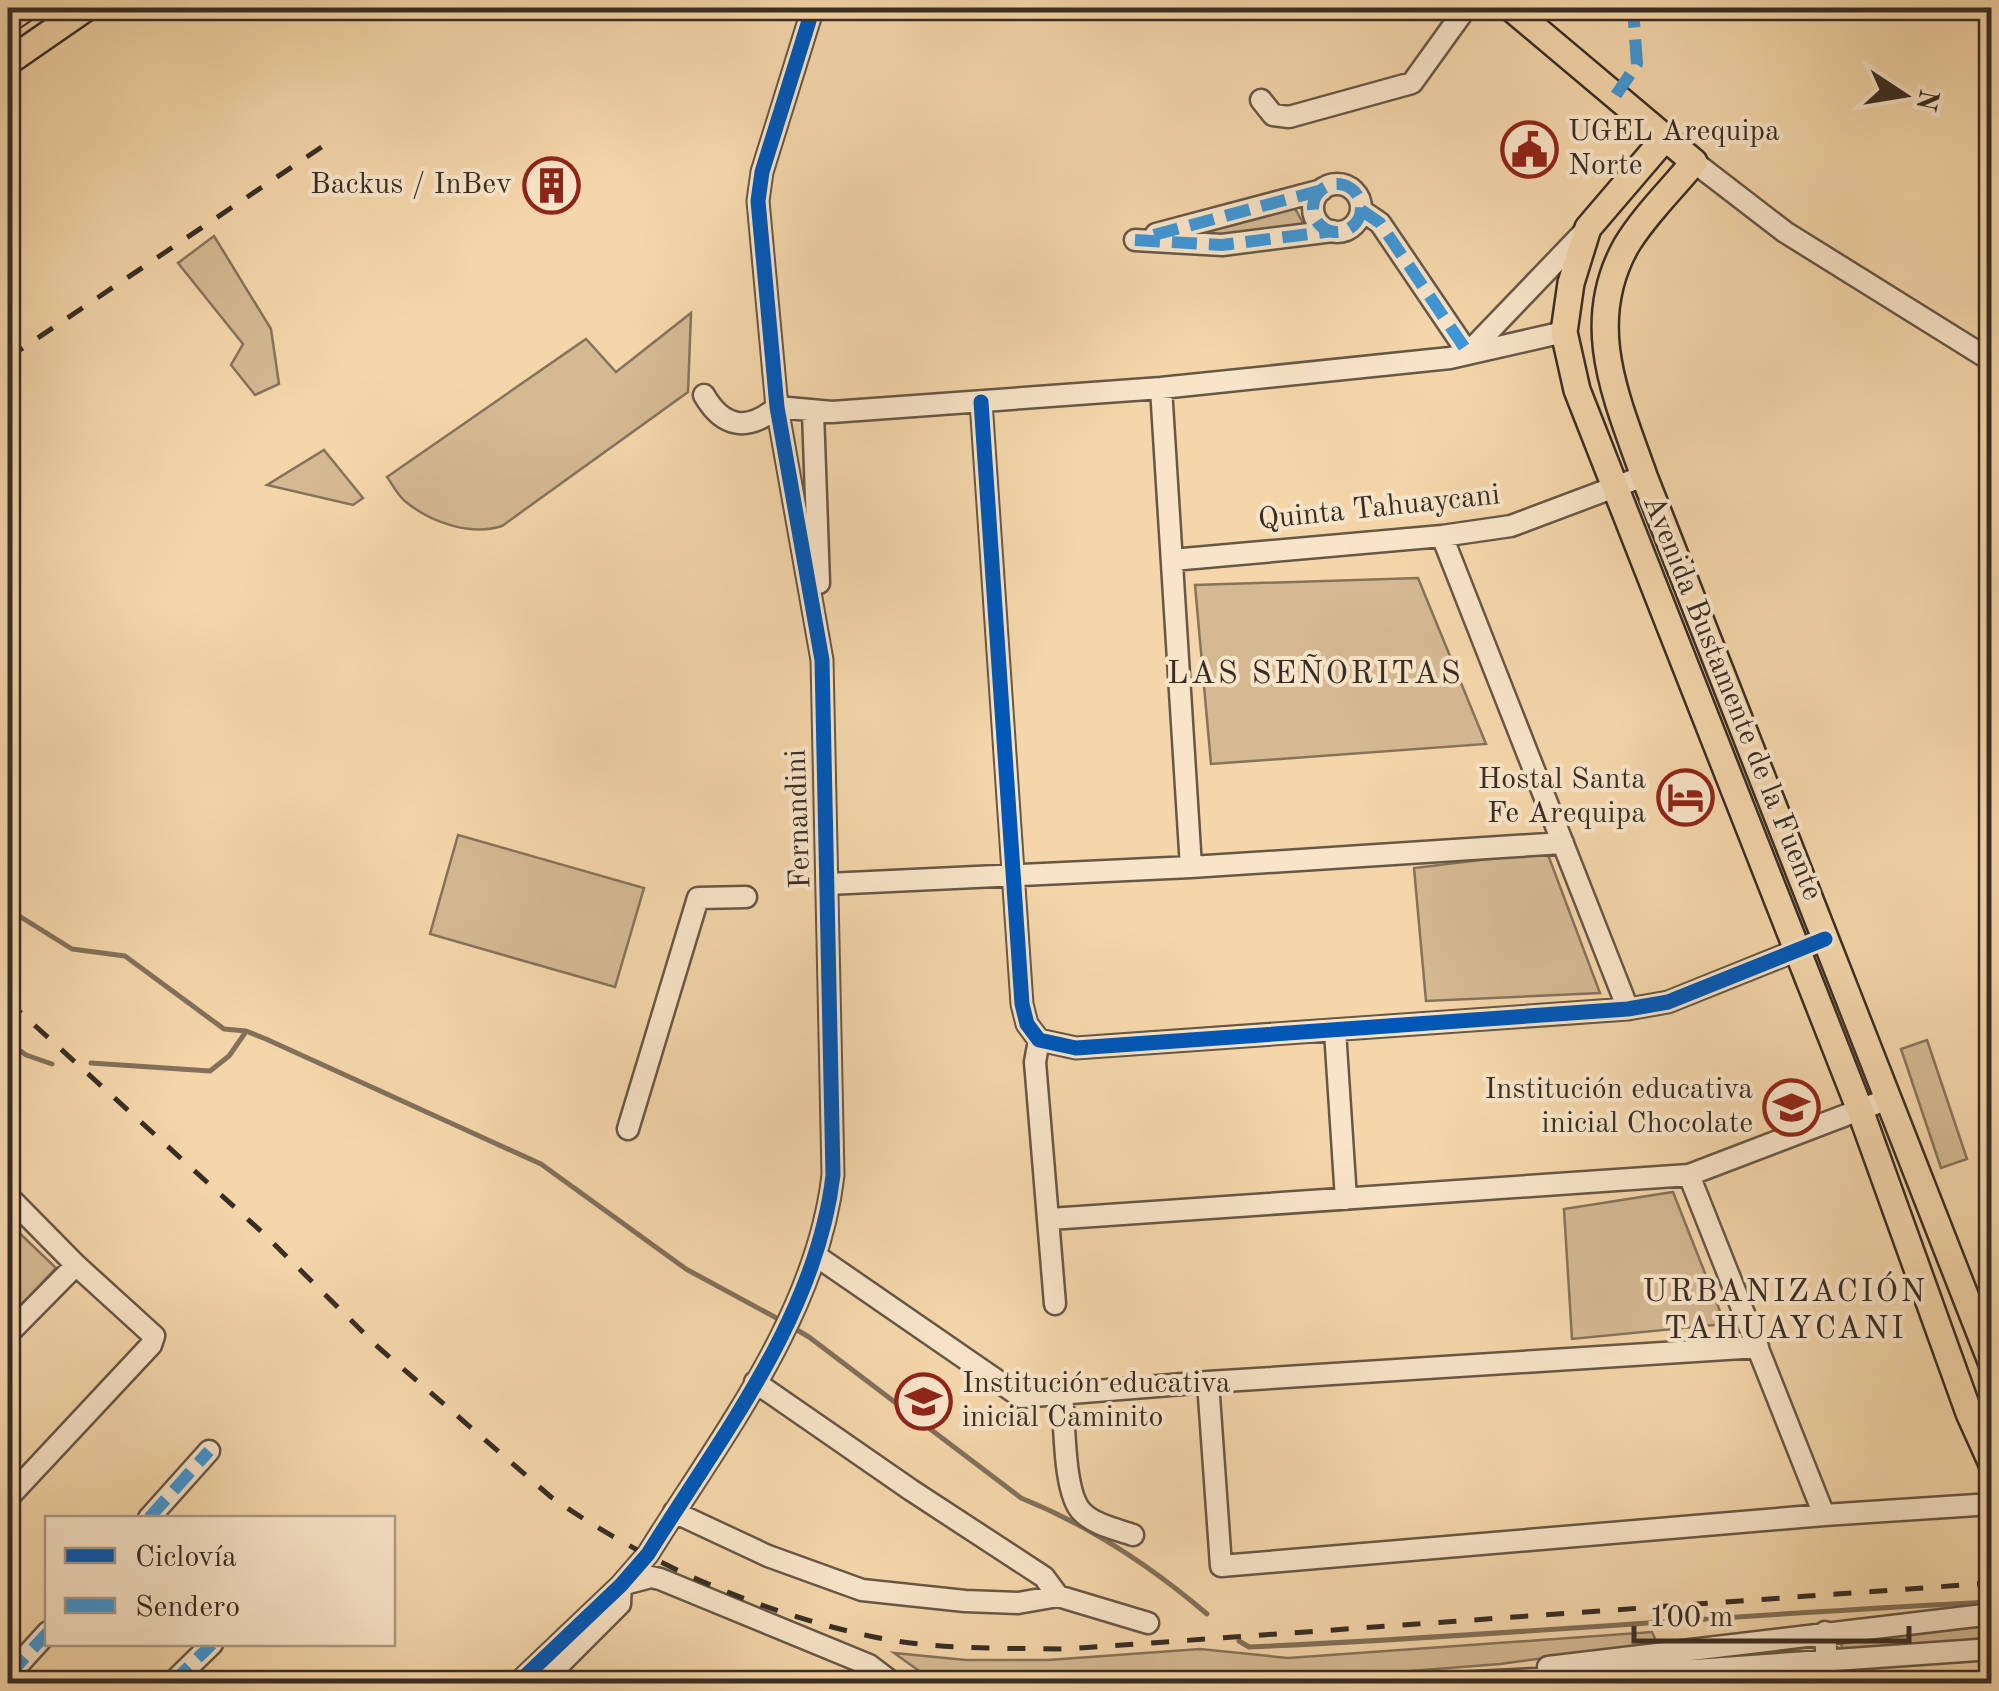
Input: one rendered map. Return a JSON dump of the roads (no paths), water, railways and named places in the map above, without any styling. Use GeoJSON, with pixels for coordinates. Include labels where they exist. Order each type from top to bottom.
{"type":"FeatureCollection","features":[{"type":"Feature","properties":{"kind":"highway"},"geometry":{"type":"LineString","coordinates":[[8,18],[22,8]]}},
{"type":"Feature","properties":{"kind":"main road"},"geometry":{"type":"LineString","coordinates":[[8,62],[86,8]]}},
{"type":"Feature","properties":{"kind":"main road"},"geometry":{"type":"LineString","coordinates":[[1511,8],[1694,162]]}},
{"type":"Feature","properties":{"kind":"main road","name":"Avenida Bustamente de la Fuente"},"geometry":{"type":"LineString","coordinates":[[1665,138],[1588,228],[1571,283],[1564,332],[1576,390],[1980,1409],[1992,1464]]}},
{"type":"Feature","properties":{"kind":"main road","name":"Avenida Bustamente de la Fuente"},"geometry":{"type":"LineString","coordinates":[[1694,162],[1626,248],[1610,290],[1603,336],[1609,378],[1992,1364]]}},
{"type":"Feature","properties":{"kind":"street","name":"Fernandini"},"geometry":{"type":"LineString","coordinates":[[621,1585],[648,1554],[754,1382],[791,1314],[824,1228],[833,1174],[822,660],[777,407],[759,187],[813,8]]}},
{"type":"Feature","properties":{"kind":"street"},"geometry":{"type":"LineString","coordinates":[[1261,100],[1273,114],[1288,117],[1412,83],[1466,8]]}},
{"type":"Feature","properties":{"kind":"street"},"geometry":{"type":"LineString","coordinates":[[1694,162],[1785,232],[1992,361]]}},
{"type":"Feature","properties":{"kind":"street"},"geometry":{"type":"LineString","coordinates":[[1336,184],[1357,194],[1361,210],[1354,225],[1332,232],[1222,245],[1135,240],[1336,184]]}},
{"type":"Feature","properties":{"kind":"street"},"geometry":{"type":"LineString","coordinates":[[1322,190],[1314,202],[1316,218],[1332,232]]}},
{"type":"Feature","properties":{"kind":"street"},"geometry":{"type":"LineString","coordinates":[[1361,210],[1380,223],[1468,354]]}},
{"type":"Feature","properties":{"kind":"street"},"geometry":{"type":"LineString","coordinates":[[1468,354],[1588,228]]}},
{"type":"Feature","properties":{"kind":"street"},"geometry":{"type":"LineString","coordinates":[[704,394],[713,410],[728,421],[746,424],[763,419],[777,407],[813,412],[1161,388],[1450,358],[1564,332]]}},
{"type":"Feature","properties":{"kind":"street"},"geometry":{"type":"LineString","coordinates":[[1161,388],[1191,867]]}},
{"type":"Feature","properties":{"kind":"street"},"geometry":{"type":"LineString","coordinates":[[980,402],[1022,1004],[1027,1024],[1039,1040],[1076,1048],[1628,1009],[1668,1002],[1825,939]]}},
{"type":"Feature","properties":{"kind":"street"},"geometry":{"type":"LineString","coordinates":[[813,412],[822,660]]}},
{"type":"Feature","properties":{"kind":"street","name":"Quinta Tahuaycani"},"geometry":{"type":"LineString","coordinates":[[1172,560],[1442,536],[1511,526],[1644,476]]}},
{"type":"Feature","properties":{"kind":"street"},"geometry":{"type":"LineString","coordinates":[[1442,536],[1628,1009]]}},
{"type":"Feature","properties":{"kind":"street"},"geometry":{"type":"LineString","coordinates":[[828,884],[1563,844]]}},
{"type":"Feature","properties":{"kind":"street"},"geometry":{"type":"LineString","coordinates":[[628,1129],[698,898],[746,897]]}},
{"type":"Feature","properties":{"kind":"street"},"geometry":{"type":"LineString","coordinates":[[1334,1031],[1346,1198]]}},
{"type":"Feature","properties":{"kind":"street"},"geometry":{"type":"LineString","coordinates":[[1039,1040],[1035,1062],[1055,1304]]}},
{"type":"Feature","properties":{"kind":"street"},"geometry":{"type":"LineString","coordinates":[[1050,1219],[1690,1174],[1888,1099]]}},
{"type":"Feature","properties":{"kind":"street"},"geometry":{"type":"LineString","coordinates":[[1690,1174],[1824,1515]]}},
{"type":"Feature","properties":{"kind":"street"},"geometry":{"type":"LineString","coordinates":[[8,1196],[154,1336],[152,1345],[8,1498]]}},
{"type":"Feature","properties":{"kind":"street"},"geometry":{"type":"LineString","coordinates":[[814,1256],[1021,1397],[1758,1347]]}},
{"type":"Feature","properties":{"kind":"street"},"geometry":{"type":"LineString","coordinates":[[8,1334],[76,1265]]}},
{"type":"Feature","properties":{"kind":"street"},"geometry":{"type":"LineString","coordinates":[[754,1382],[1044,1577],[1058,1596]]}},
{"type":"Feature","properties":{"kind":"street"},"geometry":{"type":"LineString","coordinates":[[1208,1382],[1222,1566],[1992,1504]]}},
{"type":"Feature","properties":{"kind":"street"},"geometry":{"type":"LineString","coordinates":[[1062,1394],[1070,1483],[1080,1510],[1102,1524],[1133,1534]]}},
{"type":"Feature","properties":{"kind":"street"},"geometry":{"type":"LineString","coordinates":[[151,1516],[209,1452]]}},
{"type":"Feature","properties":{"kind":"street"},"geometry":{"type":"LineString","coordinates":[[674,1512],[768,1556],[862,1590],[1018,1603],[1058,1596],[1148,1623]]}},
{"type":"Feature","properties":{"kind":"street"},"geometry":{"type":"LineString","coordinates":[[517,1684],[621,1585],[651,1578],[869,1665],[894,1684]]}},
{"type":"Feature","properties":{"kind":"street"},"geometry":{"type":"LineString","coordinates":[[540,1684],[620,1604],[621,1585]]}},
{"type":"Feature","properties":{"kind":"street"},"geometry":{"type":"LineString","coordinates":[[1481,1681],[1584,1660],[1992,1614]]}},
{"type":"Feature","properties":{"kind":"street"},"geometry":{"type":"LineString","coordinates":[[1825,1632],[1828,1684]]}},
{"type":"Feature","properties":{"kind":"street"},"geometry":{"type":"LineString","coordinates":[[8,1676],[45,1635]]}},
{"type":"Feature","properties":{"kind":"street"},"geometry":{"type":"LineString","coordinates":[[171,1684],[210,1646]]}},
{"type":"Feature","properties":{"kind":"street"},"geometry":{"type":"LineString","coordinates":[[1433,1684],[1992,1649]]}},
{"type":"Feature","properties":{"kind":"waterway"},"geometry":{"type":"LineString","coordinates":[[8,909],[72,949],[125,956],[224,1029],[246,1031],[266,1039],[541,1164],[686,1269],[782,1321]]}},
{"type":"Feature","properties":{"kind":"waterway"},"geometry":{"type":"LineString","coordinates":[[91,1063],[210,1071],[229,1056],[245,1033]]}},
{"type":"Feature","properties":{"kind":"waterway"},"geometry":{"type":"LineString","coordinates":[[8,1042],[26,1055],[52,1064]]}},
{"type":"Feature","properties":{"kind":"waterway"},"geometry":{"type":"LineString","coordinates":[[792,1327],[1021,1498],[1118,1548],[1207,1614]]}},
{"type":"Feature","properties":{"kind":"waterway"},"geometry":{"type":"LineString","coordinates":[[1239,1641],[1249,1647],[1992,1602]]}},
{"type":"Feature","properties":{"kind":"railway"},"geometry":{"type":"LineString","coordinates":[[8,358],[326,144]]}},
{"type":"Feature","properties":{"kind":"railway"},"geometry":{"type":"LineString","coordinates":[[8,1001],[264,1234],[378,1347],[551,1497],[625,1543],[705,1583],[832,1627],[922,1644],[1066,1649],[1992,1583]]}},
{"type":"Feature","properties":{"kind":"place","name":"UGEL Arequipa Norte"},"geometry":{"type":"Point","coordinates":[1529,149]}},
{"type":"Feature","properties":{"kind":"place","name":"Backus / InBev"},"geometry":{"type":"Point","coordinates":[551,185]}},
{"type":"Feature","properties":{"kind":"place","name":"Hostal Santa Fe Arequipa"},"geometry":{"type":"Point","coordinates":[1685,797]}},
{"type":"Feature","properties":{"kind":"place","name":"Institución educativa inicial Chocolate"},"geometry":{"type":"Point","coordinates":[1792,1107]}},
{"type":"Feature","properties":{"kind":"place","name":"Institución educativa inicial Caminito"},"geometry":{"type":"Point","coordinates":[923,1401]}},
{"type":"Feature","properties":{"kind":"district","name":"LAS SEÑORITAS"},"geometry":{"type":"Point","coordinates":[1315,675]}},
{"type":"Feature","properties":{"kind":"district","name":"URBANIZACIÓN TAHUAYCANI"},"geometry":{"type":"Point","coordinates":[1785,1312]}}]}
